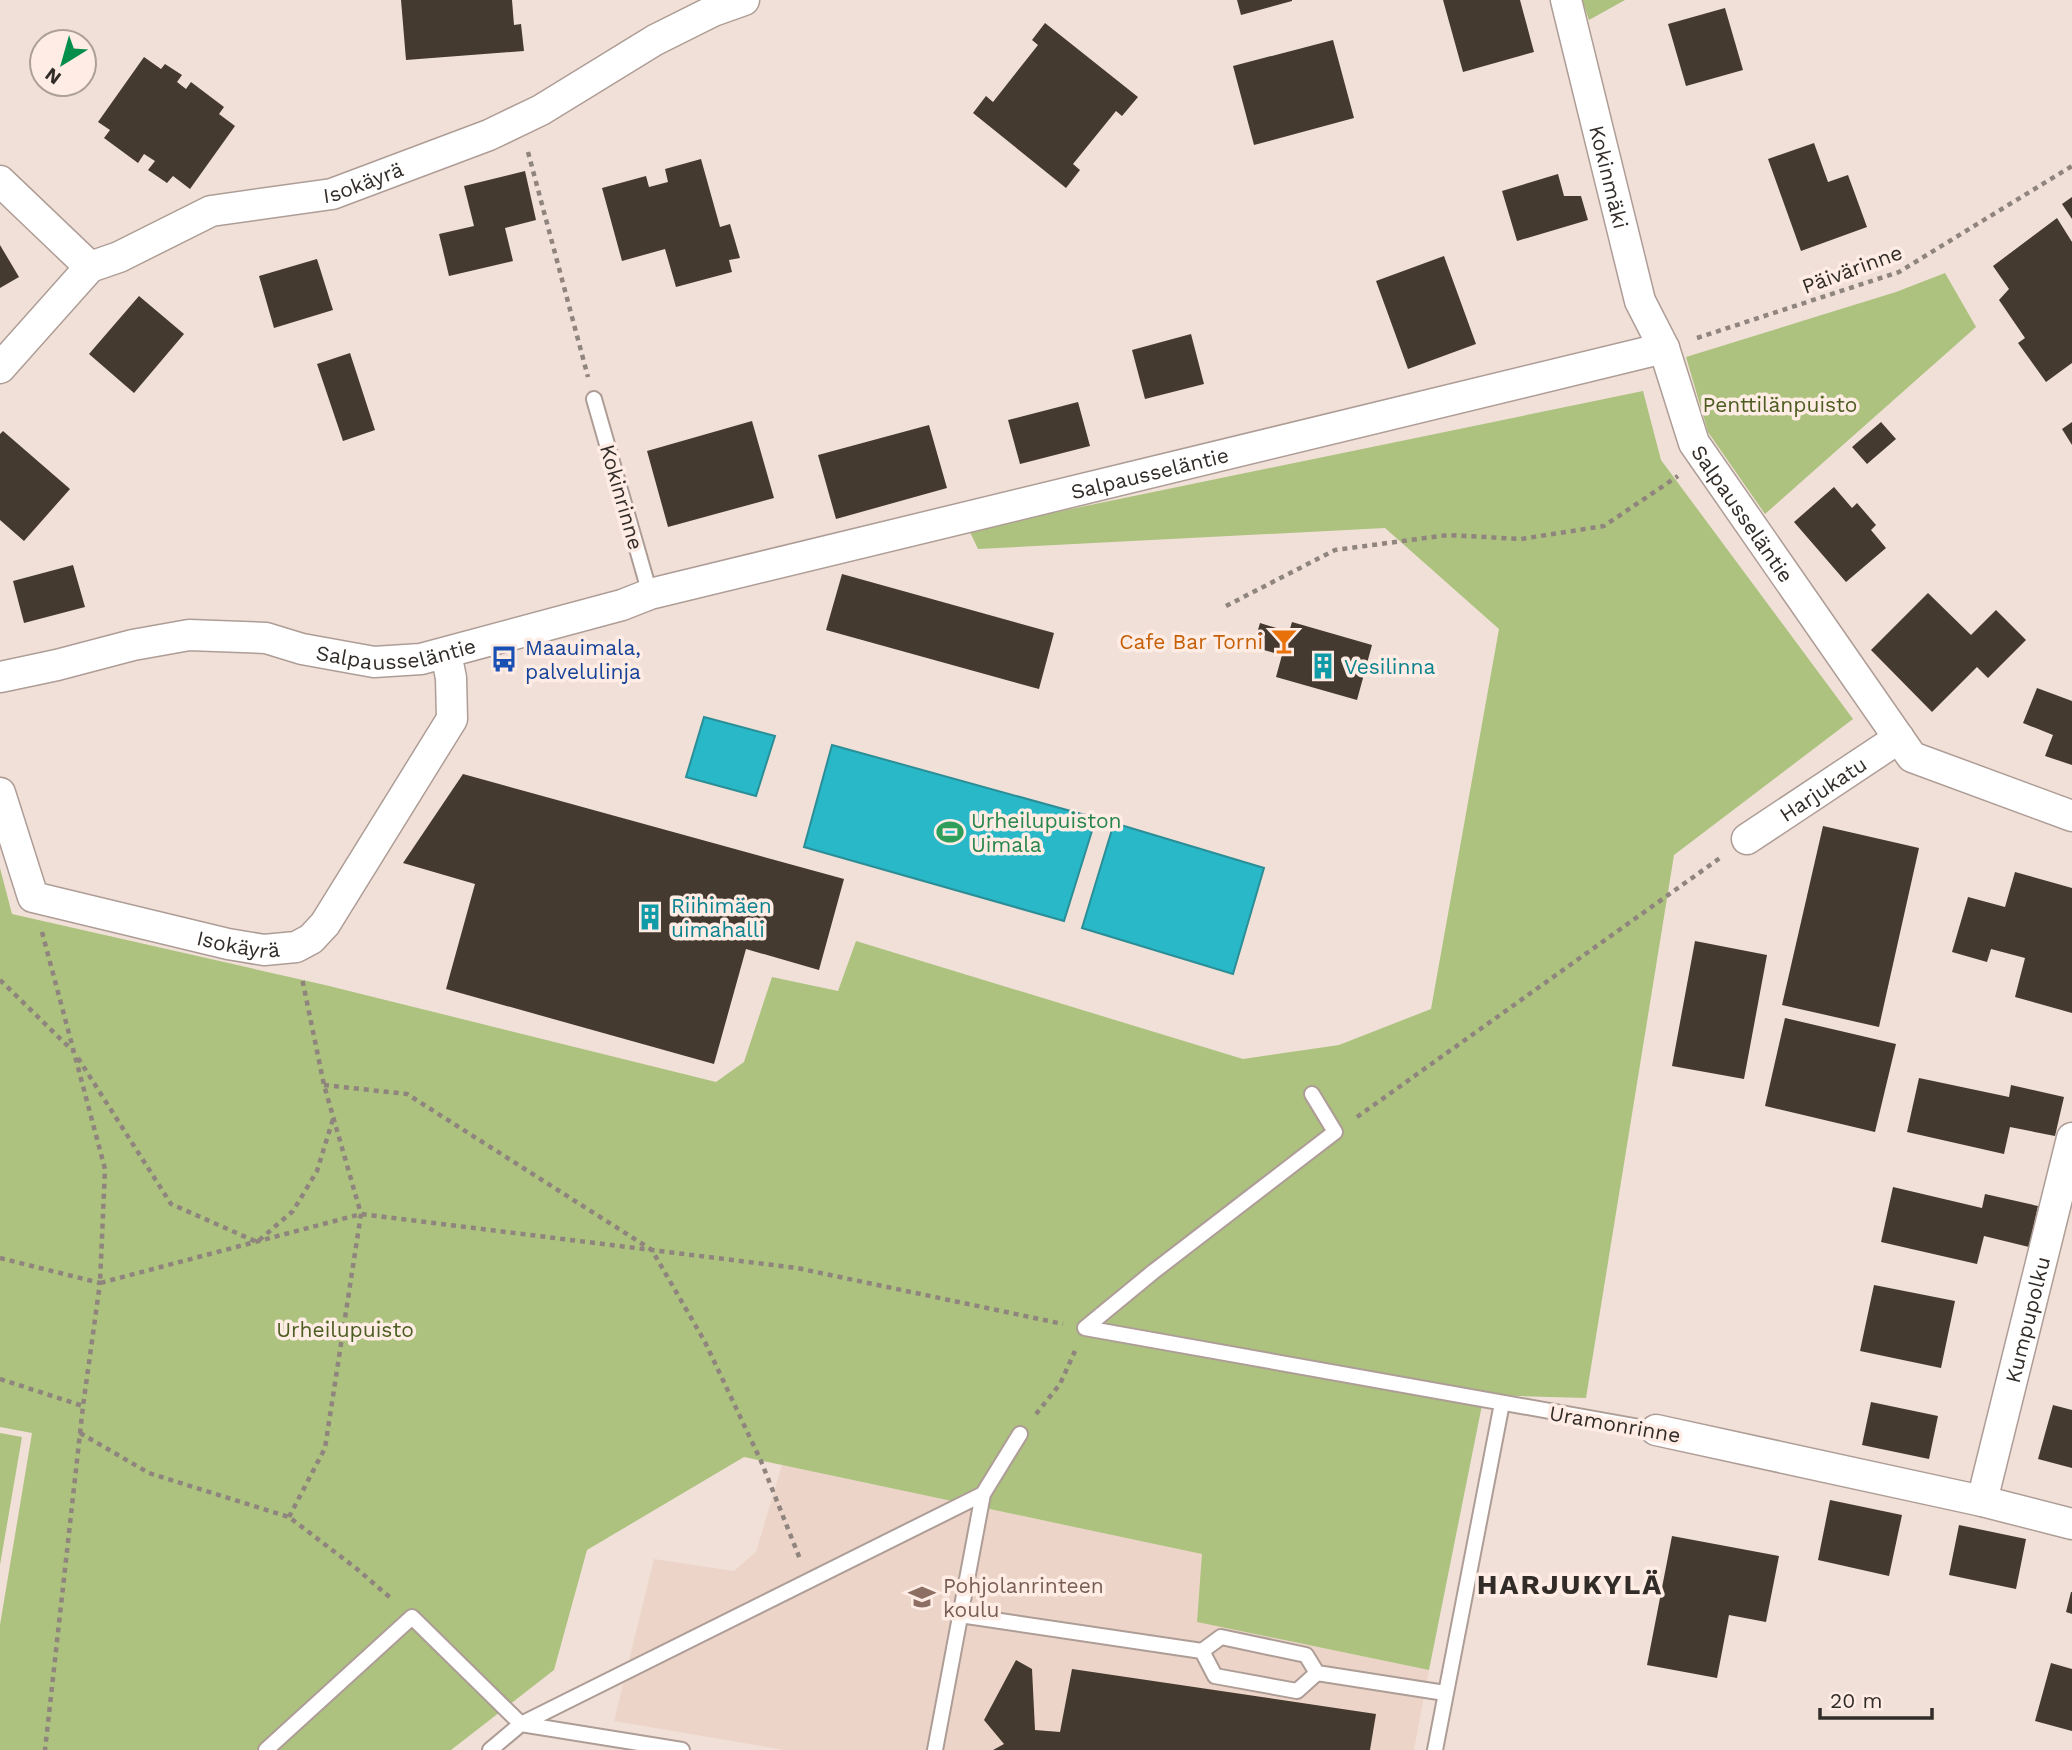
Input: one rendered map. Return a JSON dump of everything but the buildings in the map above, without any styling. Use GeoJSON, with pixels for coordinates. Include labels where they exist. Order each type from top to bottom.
{"type":"FeatureCollection","features":[{"type":"Feature","properties":{"kind":"street","name":"Isokäyrä"},"geometry":{"type":"LineString","coordinates":[[0,368],[90,267],[119,257],[211,211],[332,194],[489,135],[541,110],[655,40],[713,11],[744,0]]}},
{"type":"Feature","properties":{"kind":"street","name":"Kokinmäki"},"geometry":{"type":"LineString","coordinates":[[1566,0],[1640,301],[1664,348]]}},
{"type":"Feature","properties":{"kind":"street"},"geometry":{"type":"LineString","coordinates":[[0,181],[90,267]]}},
{"type":"Feature","properties":{"kind":"street","name":"Salpausseläntie"},"geometry":{"type":"LineString","coordinates":[[0,677],[133,645],[189,635],[266,638],[302,649],[374,662],[421,659],[622,605],[650,594],[1664,348],[1694,443],[1912,757],[2072,816]]}},
{"type":"Feature","properties":{"kind":"street","name":"Isokäyrä"},"geometry":{"type":"LineString","coordinates":[[33,897],[228,944],[264,950],[296,947],[311,939],[326,924],[452,719],[451,678],[446,653]]}},
{"type":"Feature","properties":{"kind":"street","name":"Harjukatu"},"geometry":{"type":"LineString","coordinates":[[1747,839],[1899,738]]}},
{"type":"Feature","properties":{"kind":"street"},"geometry":{"type":"LineString","coordinates":[[0,793],[33,897]]}},
{"type":"Feature","properties":{"kind":"street","name":"Kumpupolku"},"geometry":{"type":"LineString","coordinates":[[1982,1501],[2072,1138]]}},
{"type":"Feature","properties":{"kind":"street","name":"Uramonrinne"},"geometry":{"type":"LineString","coordinates":[[1656,1430],[1982,1501],[2072,1524]]}},
{"type":"Feature","properties":{"kind":"lane","name":"Kokinrinne"},"geometry":{"type":"LineString","coordinates":[[594,399],[650,594]]}},
{"type":"Feature","properties":{"kind":"lane"},"geometry":{"type":"LineString","coordinates":[[1085,1328],[1153,1272],[1335,1132],[1312,1094]]}},
{"type":"Feature","properties":{"kind":"lane","name":"Uramonrinne"},"geometry":{"type":"LineString","coordinates":[[1085,1328],[1656,1430]]}},
{"type":"Feature","properties":{"kind":"lane"},"geometry":{"type":"LineString","coordinates":[[1435,1750],[1502,1403]]}},
{"type":"Feature","properties":{"kind":"lane"},"geometry":{"type":"LineString","coordinates":[[935,1750],[983,1494],[1020,1434]]}},
{"type":"Feature","properties":{"kind":"lane"},"geometry":{"type":"LineString","coordinates":[[490,1750],[521,1724],[983,1494]]}},
{"type":"Feature","properties":{"kind":"lane"},"geometry":{"type":"LineString","coordinates":[[960,1615],[1202,1651],[1221,1637],[1306,1655],[1317,1673],[1445,1693]]}},
{"type":"Feature","properties":{"kind":"lane"},"geometry":{"type":"LineString","coordinates":[[267,1750],[412,1617],[521,1724],[682,1750]]}},
{"type":"Feature","properties":{"kind":"lane"},"geometry":{"type":"LineString","coordinates":[[1202,1651],[1215,1676],[1297,1691],[1317,1673]]}},
{"type":"Feature","properties":{"kind":"path"},"geometry":{"type":"LineString","coordinates":[[519,120],[594,399]]}},
{"type":"Feature","properties":{"kind":"path","name":"Päivärinne"},"geometry":{"type":"LineString","coordinates":[[1664,348],[1899,272],[2072,166]]}},
{"type":"Feature","properties":{"kind":"path"},"geometry":{"type":"LineString","coordinates":[[1226,606],[1335,550],[1448,535],[1521,539],[1604,526],[1705,458]]}},
{"type":"Feature","properties":{"kind":"path"},"geometry":{"type":"LineString","coordinates":[[1335,1132],[1747,839]]}},
{"type":"Feature","properties":{"kind":"path"},"geometry":{"type":"LineString","coordinates":[[33,897],[105,1169],[100,1283],[83,1406],[45,1750]]}},
{"type":"Feature","properties":{"kind":"path"},"geometry":{"type":"LineString","coordinates":[[289,1517],[325,1448],[361,1214],[324,1085],[296,947]]}},
{"type":"Feature","properties":{"kind":"path"},"geometry":{"type":"LineString","coordinates":[[0,980],[74,1052],[172,1203],[257,1242]]}},
{"type":"Feature","properties":{"kind":"path"},"geometry":{"type":"LineString","coordinates":[[324,1085],[407,1094],[652,1250],[705,1342],[761,1461],[808,1581]]}},
{"type":"Feature","properties":{"kind":"path"},"geometry":{"type":"LineString","coordinates":[[257,1242],[293,1211],[317,1171],[334,1118]]}},
{"type":"Feature","properties":{"kind":"path"},"geometry":{"type":"LineString","coordinates":[[0,1258],[100,1283],[361,1214],[797,1268],[1085,1328],[1060,1384],[1020,1434]]}},
{"type":"Feature","properties":{"kind":"path"},"geometry":{"type":"LineString","coordinates":[[0,1379],[83,1406]]}},
{"type":"Feature","properties":{"kind":"path"},"geometry":{"type":"LineString","coordinates":[[80,1433],[149,1473],[289,1517],[357,1569],[412,1617]]}},
{"type":"Feature","properties":{"kind":"shaded area","name":"Pohjolanrinteen koulu"},"geometry":{"type":"Polygon","coordinates":[[[782,1465],[1203,1554],[1197,1622],[1429,1670],[1414,1750],[784,1750],[614,1721],[654,1559],[734,1571],[756,1552],[782,1465]]]}},
{"type":"Feature","properties":{"kind":"green space"},"geometry":{"type":"Polygon","coordinates":[[[1582,0],[1625,0],[1589,20],[1582,0]]]}},
{"type":"Feature","properties":{"kind":"green space","name":"Penttilänpuisto"},"geometry":{"type":"Polygon","coordinates":[[[1945,273],[1976,327],[1765,514],[1708,432],[1686,357],[1896,292],[1945,273]]]}},
{"type":"Feature","properties":{"kind":"green space","name":"Urheilupuisto"},"geometry":{"type":"Polygon","coordinates":[[[1643,391],[1661,460],[1853,719],[1674,855],[1586,1398],[1484,1395],[1429,1670],[1197,1622],[1202,1554],[744,1457],[587,1550],[554,1670],[451,1750],[0,1750],[0,1625],[32,1433],[0,1427],[0,868],[12,914],[325,985],[716,1082],[744,1062],[772,977],[838,991],[856,941],[1243,1059],[1339,1045],[1431,1009],[1499,629],[1385,528],[978,549],[969,530],[1643,391]]]}},
{"type":"Feature","properties":{"kind":"green space"},"geometry":{"type":"Polygon","coordinates":[[[0,1433],[22,1437],[0,1565],[0,1433]]]}},
{"type":"Feature","properties":{"kind":"water"},"geometry":{"type":"Polygon","coordinates":[[[704,717],[775,736],[756,796],[686,777],[704,717]]]}},
{"type":"Feature","properties":{"kind":"water","name":"Urheilupuiston Uimala"},"geometry":{"type":"Polygon","coordinates":[[[832,745],[1096,818],[1064,921],[804,847],[832,745]]]}},
{"type":"Feature","properties":{"kind":"water"},"geometry":{"type":"Polygon","coordinates":[[[1114,823],[1264,868],[1233,974],[1082,928],[1114,823]]]}},
{"type":"Feature","properties":{"kind":"place","name":"Cafe Bar Torni"},"geometry":{"type":"Point","coordinates":[1284,641]}},
{"type":"Feature","properties":{"kind":"place","name":"Maauimala, palvelulinja"},"geometry":{"type":"Point","coordinates":[504,659]}},
{"type":"Feature","properties":{"kind":"place","name":"Vesilinna"},"geometry":{"type":"Point","coordinates":[1323,666]}},
{"type":"Feature","properties":{"kind":"place","name":"Urheilupuiston Uimala"},"geometry":{"type":"Point","coordinates":[950,832]}},
{"type":"Feature","properties":{"kind":"place","name":"Riihimäen uimahalli"},"geometry":{"type":"Point","coordinates":[650,917]}},
{"type":"Feature","properties":{"kind":"place","name":"Pohjolanrinteen koulu"},"geometry":{"type":"Point","coordinates":[922,1597]}},
{"type":"Feature","properties":{"kind":"district","name":"HARJUKYLÄ"},"geometry":{"type":"Point","coordinates":[1570,1584]}}]}
